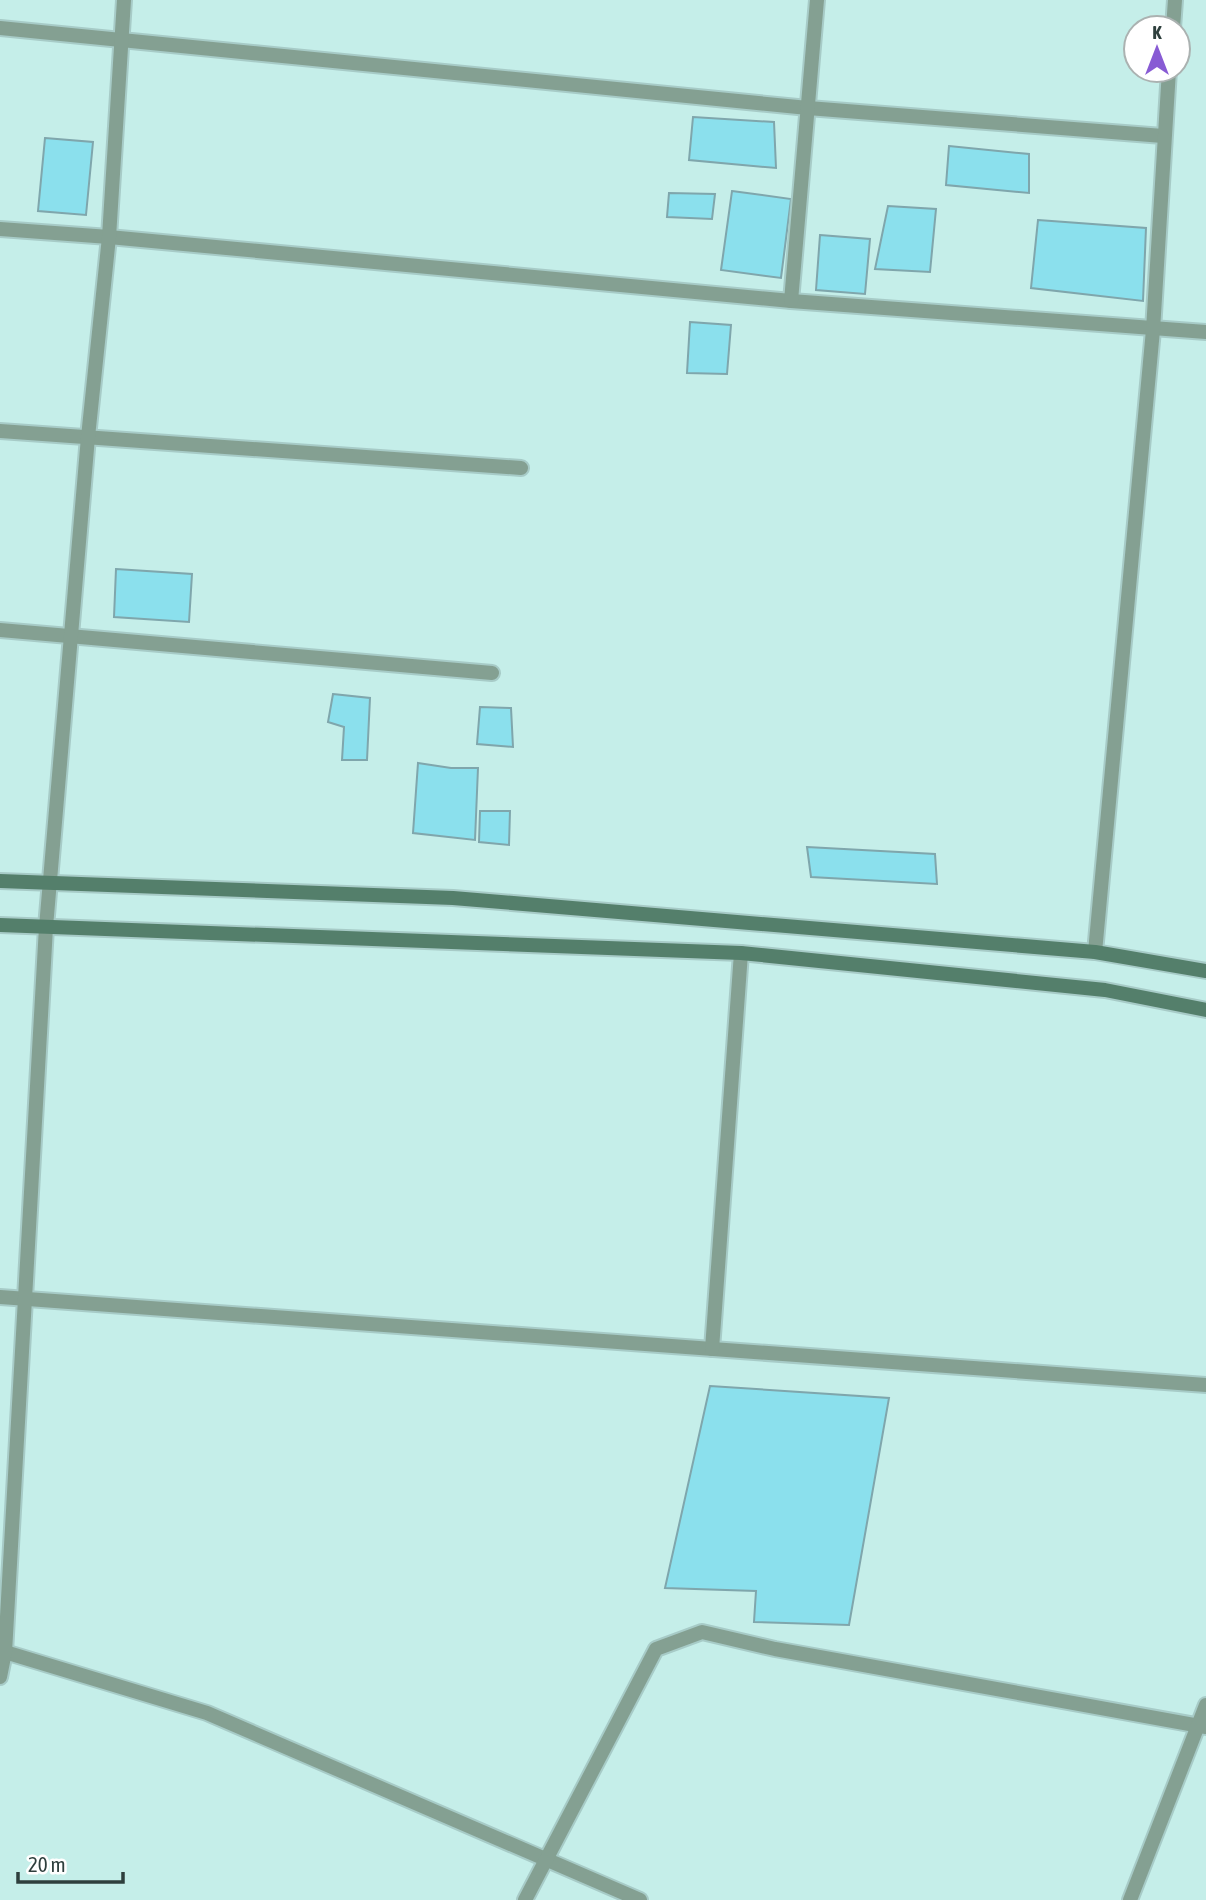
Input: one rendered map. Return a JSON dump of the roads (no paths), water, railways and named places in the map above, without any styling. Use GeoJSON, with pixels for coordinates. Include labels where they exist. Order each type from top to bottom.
{"type":"FeatureCollection","features":[{"type":"Feature","properties":{"kind":"main road"},"geometry":{"type":"LineString","coordinates":[[0,881],[453,898],[1095,952],[1206,971]]}},
{"type":"Feature","properties":{"kind":"main road"},"geometry":{"type":"LineString","coordinates":[[0,925],[741,953],[1105,990],[1206,1010]]}},
{"type":"Feature","properties":{"kind":"street"},"geometry":{"type":"LineString","coordinates":[[0,1677],[5,1652],[49,884],[88,438],[109,237],[124,0]]}},
{"type":"Feature","properties":{"kind":"street"},"geometry":{"type":"LineString","coordinates":[[791,301],[817,0]]}},
{"type":"Feature","properties":{"kind":"street"},"geometry":{"type":"LineString","coordinates":[[0,28],[808,108],[1163,136]]}},
{"type":"Feature","properties":{"kind":"street"},"geometry":{"type":"LineString","coordinates":[[1095,952],[1153,330],[1168,84]]}},
{"type":"Feature","properties":{"kind":"street"},"geometry":{"type":"LineString","coordinates":[[0,229],[791,301],[1206,332]]}},
{"type":"Feature","properties":{"kind":"street"},"geometry":{"type":"LineString","coordinates":[[0,431],[521,468]]}},
{"type":"Feature","properties":{"kind":"street"},"geometry":{"type":"LineString","coordinates":[[0,630],[492,673]]}},
{"type":"Feature","properties":{"kind":"street"},"geometry":{"type":"LineString","coordinates":[[712,1349],[741,953]]}},
{"type":"Feature","properties":{"kind":"street"},"geometry":{"type":"LineString","coordinates":[[0,1297],[1206,1385]]}},
{"type":"Feature","properties":{"kind":"street"},"geometry":{"type":"LineString","coordinates":[[525,1900],[656,1649],[702,1632],[775,1649],[1202,1725]]}},
{"type":"Feature","properties":{"kind":"street"},"geometry":{"type":"LineString","coordinates":[[5,1652],[206,1713],[640,1900]]}},
{"type":"Feature","properties":{"kind":"street"},"geometry":{"type":"LineString","coordinates":[[1130,1900],[1202,1725],[1206,1705]]}}]}
